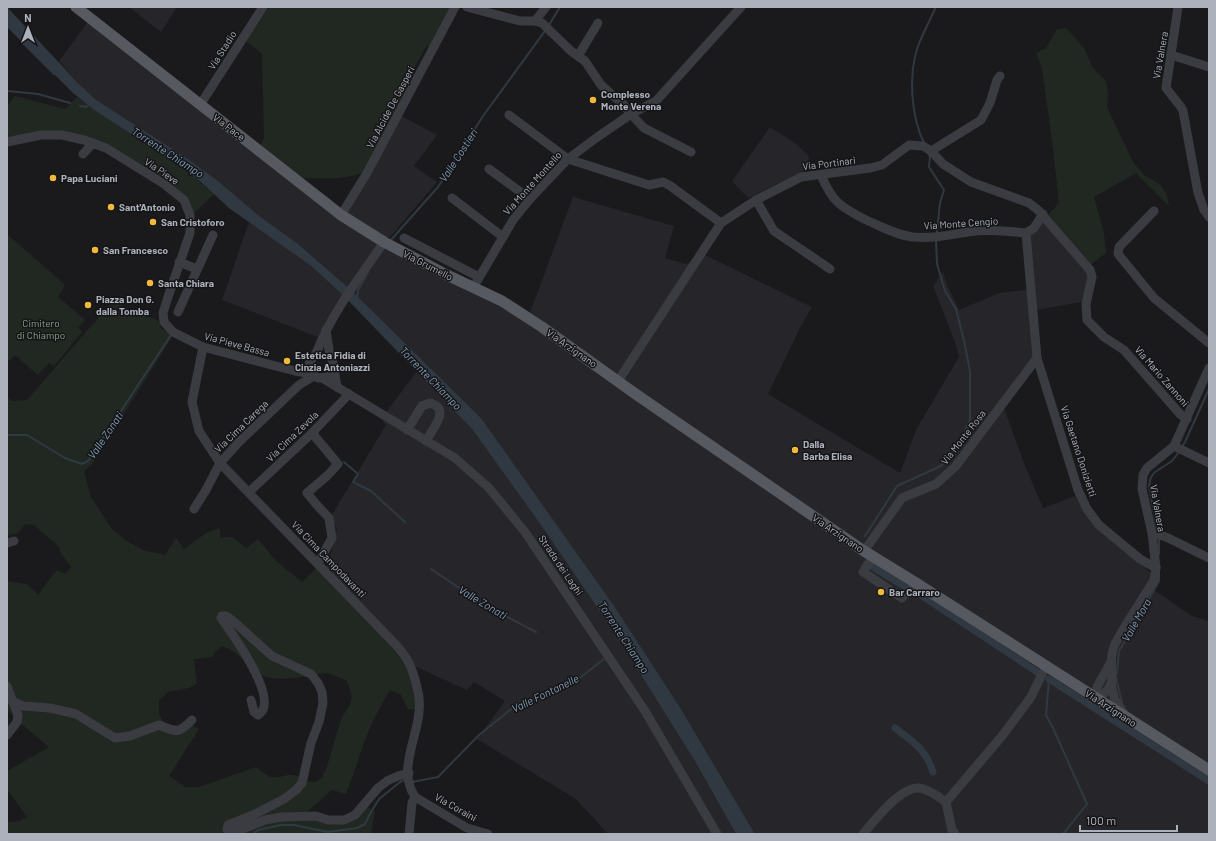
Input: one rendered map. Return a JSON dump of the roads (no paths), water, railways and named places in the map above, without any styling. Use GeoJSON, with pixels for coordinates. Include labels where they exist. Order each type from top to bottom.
{"type":"FeatureCollection","features":[{"type":"Feature","properties":{"kind":"main road","name":"Via Pace"},"geometry":{"type":"LineString","coordinates":[[76,7],[341,215],[384,242]]}},
{"type":"Feature","properties":{"kind":"main road","name":"Via Grumello"},"geometry":{"type":"LineString","coordinates":[[384,242],[473,288]]}},
{"type":"Feature","properties":{"kind":"main road","name":"Via Arzignano"},"geometry":{"type":"LineString","coordinates":[[473,288],[502,301],[535,322],[637,395],[868,554],[1209,770]]}},
{"type":"Feature","properties":{"kind":"street","name":"Via Stadio"},"geometry":{"type":"LineString","coordinates":[[200,105],[263,7]]}},
{"type":"Feature","properties":{"kind":"street","name":"Via Alcide De Gasperi"},"geometry":{"type":"LineString","coordinates":[[341,215],[370,167],[455,7]]}},
{"type":"Feature","properties":{"kind":"street"},"geometry":{"type":"LineString","coordinates":[[467,7],[520,21],[538,22],[588,64],[601,84],[624,105],[644,128],[690,152]]}},
{"type":"Feature","properties":{"kind":"street"},"geometry":{"type":"LineString","coordinates":[[538,22],[546,7]]}},
{"type":"Feature","properties":{"kind":"street","name":"Via Monte Montello"},"geometry":{"type":"LineString","coordinates":[[473,288],[513,220],[530,199],[568,159],[631,114],[656,101],[741,7]]}},
{"type":"Feature","properties":{"kind":"street","name":"Via Valnera"},"geometry":{"type":"LineString","coordinates":[[1178,7],[1166,88],[1183,111],[1198,193],[1204,210],[1209,217]]}},
{"type":"Feature","properties":{"kind":"street"},"geometry":{"type":"LineString","coordinates":[[578,56],[598,23]]}},
{"type":"Feature","properties":{"kind":"street"},"geometry":{"type":"LineString","coordinates":[[1172,55],[1209,67]]}},
{"type":"Feature","properties":{"kind":"street"},"geometry":{"type":"LineString","coordinates":[[931,151],[981,120],[990,103],[997,80],[1000,76]]}},
{"type":"Feature","properties":{"kind":"street"},"geometry":{"type":"LineString","coordinates":[[509,115],[568,159],[649,185],[663,182],[670,185],[721,223]]}},
{"type":"Feature","properties":{"kind":"street","name":"Via Pieve"},"geometry":{"type":"LineString","coordinates":[[7,142],[41,135],[62,135],[93,143],[106,148],[164,184],[184,200],[190,215],[190,233],[163,313],[164,322]]}},
{"type":"Feature","properties":{"kind":"street"},"geometry":{"type":"LineString","coordinates":[[83,154],[93,143]]}},
{"type":"Feature","properties":{"kind":"street","name":"Via Portinari"},"geometry":{"type":"LineString","coordinates":[[618,381],[721,223],[756,200],[801,177],[870,168],[882,165],[909,145],[923,146],[931,151],[943,164],[971,182],[1028,203],[1043,214],[1058,233]]}},
{"type":"Feature","properties":{"kind":"street"},"geometry":{"type":"LineString","coordinates":[[489,169],[530,199]]}},
{"type":"Feature","properties":{"kind":"street","name":"Via Monte Cengio"},"geometry":{"type":"LineString","coordinates":[[821,175],[830,195],[845,209],[895,233],[912,237],[931,238],[989,230],[1026,233]]}},
{"type":"Feature","properties":{"kind":"street"},"geometry":{"type":"LineString","coordinates":[[452,198],[503,237]]}},
{"type":"Feature","properties":{"kind":"street"},"geometry":{"type":"LineString","coordinates":[[756,200],[774,231],[830,269]]}},
{"type":"Feature","properties":{"kind":"street"},"geometry":{"type":"LineString","coordinates":[[1154,211],[1119,247],[1118,254],[1154,298],[1209,343]]}},
{"type":"Feature","properties":{"kind":"street"},"geometry":{"type":"LineString","coordinates":[[1037,358],[1026,233],[1034,228],[1043,214]]}},
{"type":"Feature","properties":{"kind":"street","name":"Via Mario Zannoni"},"geometry":{"type":"LineString","coordinates":[[1058,233],[1090,270],[1092,277],[1086,304],[1087,320],[1104,337],[1124,350],[1180,414],[1187,419]]}},
{"type":"Feature","properties":{"kind":"street"},"geometry":{"type":"LineString","coordinates":[[178,312],[213,235]]}},
{"type":"Feature","properties":{"kind":"street"},"geometry":{"type":"LineString","coordinates":[[404,238],[479,277]]}},
{"type":"Feature","properties":{"kind":"street"},"geometry":{"type":"LineString","coordinates":[[314,356],[318,354],[328,355],[333,363],[330,374],[316,376],[310,371],[309,364],[321,339],[344,300],[384,242]]}},
{"type":"Feature","properties":{"kind":"street"},"geometry":{"type":"LineString","coordinates":[[179,262],[197,269]]}},
{"type":"Feature","properties":{"kind":"street","name":"Via Pieve Bassa"},"geometry":{"type":"LineString","coordinates":[[164,322],[173,332],[202,347],[316,376]]}},
{"type":"Feature","properties":{"kind":"street"},"geometry":{"type":"LineString","coordinates":[[326,330],[338,388]]}},
{"type":"Feature","properties":{"kind":"street","name":"Via Cima Campodavanti"},"geometry":{"type":"LineString","coordinates":[[202,347],[192,402],[199,431],[220,462],[398,647],[409,663],[419,698],[417,726],[409,756],[408,780],[411,790],[416,797]]}},
{"type":"Feature","properties":{"kind":"street","name":"Via Monte Rosa"},"geometry":{"type":"LineString","coordinates":[[916,583],[902,598],[863,572],[868,554],[902,498],[936,484],[955,467],[1037,358]]}},
{"type":"Feature","properties":{"kind":"street","name":"Via Gaetano Donizietti"},"geometry":{"type":"LineString","coordinates":[[1037,358],[1078,490],[1087,509],[1099,525],[1140,559],[1156,568]]}},
{"type":"Feature","properties":{"kind":"street","name":"Via Pieve Bassa"},"geometry":{"type":"LineString","coordinates":[[288,369],[301,368],[309,364]]}},
{"type":"Feature","properties":{"kind":"street"},"geometry":{"type":"LineString","coordinates":[[299,386],[302,377],[300,372]]}},
{"type":"Feature","properties":{"kind":"street","name":"Via Valnera"},"geometry":{"type":"LineString","coordinates":[[1128,720],[1115,700],[1111,684],[1111,662],[1114,645],[1154,580],[1156,568],[1152,533],[1142,489],[1143,475],[1147,468],[1174,446],[1208,374]]}},
{"type":"Feature","properties":{"kind":"street","name":"Via Cima Carega"},"geometry":{"type":"LineString","coordinates":[[194,510],[220,462],[299,386],[316,376]]}},
{"type":"Feature","properties":{"kind":"street","name":"Strada dei Laghi"},"geometry":{"type":"LineString","coordinates":[[316,376],[349,394],[455,458],[489,488],[525,532],[645,711],[717,834]]}},
{"type":"Feature","properties":{"kind":"street","name":"Via Cima Zevola"},"geometry":{"type":"LineString","coordinates":[[248,492],[312,433],[349,394]]}},
{"type":"Feature","properties":{"kind":"street"},"geometry":{"type":"LineString","coordinates":[[407,430],[422,406],[430,403],[437,405],[441,415],[426,440]]}},
{"type":"Feature","properties":{"kind":"street"},"geometry":{"type":"LineString","coordinates":[[312,433],[338,464],[328,475],[307,493],[330,518],[332,538],[318,563]]}},
{"type":"Feature","properties":{"kind":"street"},"geometry":{"type":"LineString","coordinates":[[1174,446],[1209,463]]}},
{"type":"Feature","properties":{"kind":"street"},"geometry":{"type":"LineString","coordinates":[[1152,533],[1166,537],[1209,558]]}},
{"type":"Feature","properties":{"kind":"street"},"geometry":{"type":"LineString","coordinates":[[251,700],[254,712],[258,715],[264,707],[264,698],[260,681],[248,657],[221,618],[222,616],[226,616],[232,620],[272,656],[311,674],[318,683],[322,692],[323,703],[319,722],[311,743],[302,783],[296,790],[284,799],[253,815],[228,825],[227,829],[230,832],[234,832],[265,820],[282,817],[316,816],[328,820],[344,820],[355,815],[378,788],[387,781],[409,773]]}},
{"type":"Feature","properties":{"kind":"street","name":"Via Valnera"},"geometry":{"type":"LineString","coordinates":[[1096,699],[1099,682],[1111,662]]}},
{"type":"Feature","properties":{"kind":"street"},"geometry":{"type":"LineString","coordinates":[[946,802],[1002,736],[1031,698],[1046,666]]}},
{"type":"Feature","properties":{"kind":"street"},"geometry":{"type":"LineString","coordinates":[[1070,682],[1088,686],[1099,682]]}},
{"type":"Feature","properties":{"kind":"street"},"geometry":{"type":"LineString","coordinates":[[1096,699],[1107,692],[1111,684]]}},
{"type":"Feature","properties":{"kind":"street"},"geometry":{"type":"LineString","coordinates":[[7,686],[18,715],[17,722],[7,735]]}},
{"type":"Feature","properties":{"kind":"street"},"geometry":{"type":"LineString","coordinates":[[12,701],[23,706],[50,708],[76,714],[114,738],[130,736],[159,725],[174,731],[182,729],[192,720]]}},
{"type":"Feature","properties":{"kind":"street"},"geometry":{"type":"LineString","coordinates":[[863,834],[887,806],[897,797],[913,789],[919,788],[926,790],[946,802],[952,830],[955,834]]}},
{"type":"Feature","properties":{"kind":"street"},"geometry":{"type":"LineString","coordinates":[[408,834],[412,803],[416,797]]}},
{"type":"Feature","properties":{"kind":"street","name":"Via Coraini"},"geometry":{"type":"LineString","coordinates":[[416,797],[467,828],[488,834]]}},
{"type":"Feature","properties":{"kind":"water"},"geometry":{"type":"Polygon","coordinates":[[[7,7],[78,83],[95,99],[188,159],[218,181],[258,215],[298,244],[350,289],[481,418],[614,606],[681,709],[755,834],[736,834],[696,763],[618,638],[543,528],[472,429],[345,297],[311,266],[229,208],[202,183],[179,165],[94,110],[73,93],[7,27],[7,7]]]}},
{"type":"Feature","properties":{"kind":"waterway","name":"Valle Costieri"},"geometry":{"type":"LineString","coordinates":[[549,25],[560,7]]}},
{"type":"Feature","properties":{"kind":"waterway"},"geometry":{"type":"LineString","coordinates":[[924,143],[916,121],[912,95],[913,70],[918,46],[936,7]]}},
{"type":"Feature","properties":{"kind":"waterway","name":"Valle Costieri"},"geometry":{"type":"LineString","coordinates":[[390,241],[438,187],[483,116],[545,31]]}},
{"type":"Feature","properties":{"kind":"waterway","name":"Torrente Chiampo"},"geometry":{"type":"LineString","coordinates":[[23,43],[54,74]]}},
{"type":"Feature","properties":{"kind":"waterway"},"geometry":{"type":"LineString","coordinates":[[7,91],[38,94],[70,103]]}},
{"type":"Feature","properties":{"kind":"waterway"},"geometry":{"type":"LineString","coordinates":[[80,106],[86,107],[90,104]]}},
{"type":"Feature","properties":{"kind":"waterway"},"geometry":{"type":"LineString","coordinates":[[928,153],[930,157],[929,167],[944,190],[940,203],[937,232]]}},
{"type":"Feature","properties":{"kind":"waterway"},"geometry":{"type":"LineString","coordinates":[[865,536],[897,486],[941,466],[958,447],[970,420],[970,372],[965,345],[956,309],[945,291],[937,264],[936,241]]}},
{"type":"Feature","properties":{"kind":"waterway","name":"Valle Costieri"},"geometry":{"type":"LineString","coordinates":[[357,299],[358,290],[368,272]]}},
{"type":"Feature","properties":{"kind":"waterway","name":"Valle Zonati"},"geometry":{"type":"LineString","coordinates":[[7,435],[27,435],[65,458],[82,464],[88,461],[171,335]]}},
{"type":"Feature","properties":{"kind":"waterway","name":"Valle Mora"},"geometry":{"type":"LineString","coordinates":[[1182,447],[1209,389]]}},
{"type":"Feature","properties":{"kind":"waterway","name":"Valle Mora"},"geometry":{"type":"LineString","coordinates":[[1157,530],[1149,486],[1151,477],[1155,472],[1172,461],[1179,452]]}},
{"type":"Feature","properties":{"kind":"waterway","name":"Valle Zonati"},"geometry":{"type":"LineString","coordinates":[[344,462],[358,474],[353,482],[371,491],[405,522]]}},
{"type":"Feature","properties":{"kind":"waterway","name":"Valle Mora"},"geometry":{"type":"LineString","coordinates":[[1159,540],[1159,554]]}},
{"type":"Feature","properties":{"kind":"waterway"},"geometry":{"type":"LineString","coordinates":[[873,567],[905,587]]}},
{"type":"Feature","properties":{"kind":"waterway","name":"Valle Zonati"},"geometry":{"type":"LineString","coordinates":[[431,569],[486,606],[536,632]]}},
{"type":"Feature","properties":{"kind":"waterway","name":"Valle Mora"},"geometry":{"type":"LineString","coordinates":[[1117,673],[1119,651],[1159,581],[1159,573]]}},
{"type":"Feature","properties":{"kind":"waterway"},"geometry":{"type":"LineString","coordinates":[[921,595],[1037,672]]}},
{"type":"Feature","properties":{"kind":"waterway","name":"Valle Fontanelle"},"geometry":{"type":"LineString","coordinates":[[412,782],[438,777],[479,735],[515,706],[533,700],[576,681],[604,659]]}},
{"type":"Feature","properties":{"kind":"waterway","name":"Valle Mora"},"geometry":{"type":"LineString","coordinates":[[1116,678],[1122,702]]}},
{"type":"Feature","properties":{"kind":"waterway"},"geometry":{"type":"LineString","coordinates":[[1049,679],[1046,715],[1087,804],[1063,834]]}},
{"type":"Feature","properties":{"kind":"waterway"},"geometry":{"type":"LineString","coordinates":[[1049,679],[1209,781]]}},
{"type":"Feature","properties":{"kind":"waterway"},"geometry":{"type":"LineString","coordinates":[[895,728],[923,752],[927,757],[933,772]]}},
{"type":"Feature","properties":{"kind":"waterway","name":"Valle Fontanelle"},"geometry":{"type":"LineString","coordinates":[[253,834],[258,830],[281,825],[294,825],[328,832],[357,828],[365,824],[379,799],[404,780]]}},
{"type":"Feature","properties":{"kind":"place","name":"Complesso Monte Verena"},"geometry":{"type":"Point","coordinates":[593,100]}},
{"type":"Feature","properties":{"kind":"place","name":"Papa Luciani"},"geometry":{"type":"Point","coordinates":[53,178]}},
{"type":"Feature","properties":{"kind":"place","name":"Sant'Antonio"},"geometry":{"type":"Point","coordinates":[111,207]}},
{"type":"Feature","properties":{"kind":"place","name":"San Cristoforo"},"geometry":{"type":"Point","coordinates":[153,222]}},
{"type":"Feature","properties":{"kind":"place","name":"San Francesco"},"geometry":{"type":"Point","coordinates":[95,250]}},
{"type":"Feature","properties":{"kind":"place","name":"Santa Chiara"},"geometry":{"type":"Point","coordinates":[150,283]}},
{"type":"Feature","properties":{"kind":"place","name":"Piazza Don G. dalla Tomba"},"geometry":{"type":"Point","coordinates":[88,305]}},
{"type":"Feature","properties":{"kind":"place","name":"Estetica Fidia di Cinzia Antoniazzi"},"geometry":{"type":"Point","coordinates":[287,361]}},
{"type":"Feature","properties":{"kind":"place","name":"Dalla Barba Elisa"},"geometry":{"type":"Point","coordinates":[795,450]}},
{"type":"Feature","properties":{"kind":"place","name":"Bar Carraro"},"geometry":{"type":"Point","coordinates":[881,592]}},
{"type":"Feature","properties":{"kind":"park label","name":"Cimitero di Chiampo"},"geometry":{"type":"Point","coordinates":[41,328]}}]}
